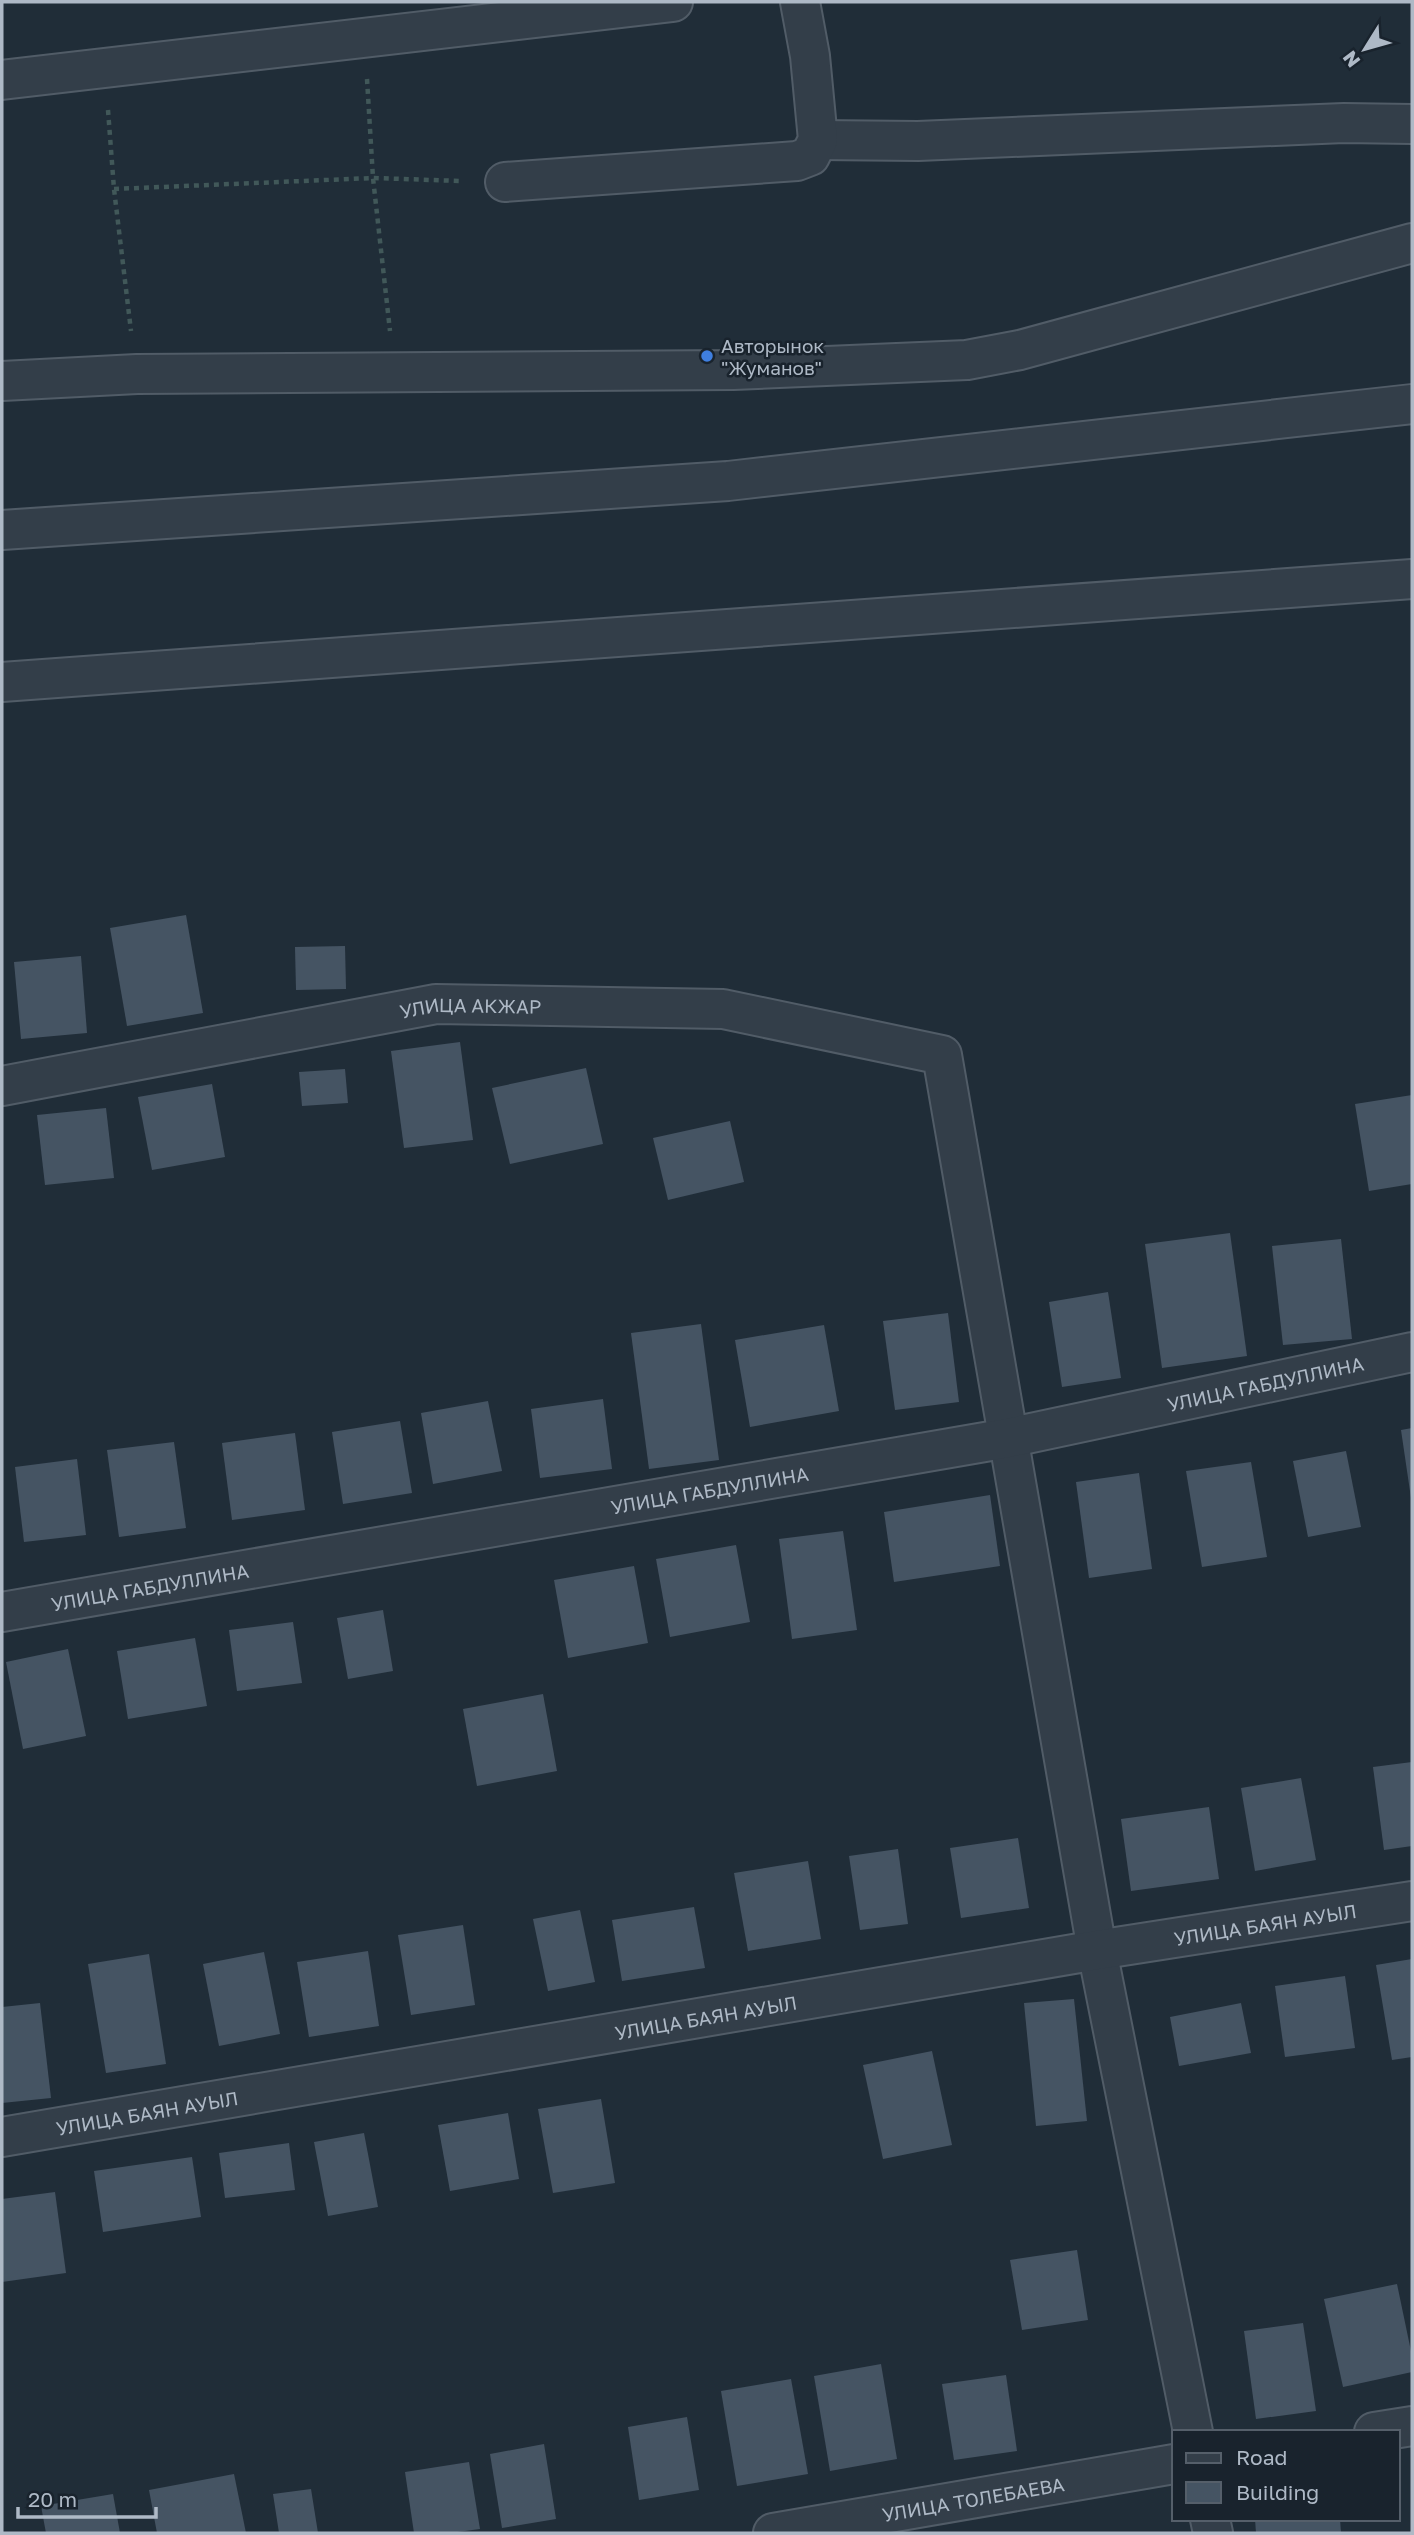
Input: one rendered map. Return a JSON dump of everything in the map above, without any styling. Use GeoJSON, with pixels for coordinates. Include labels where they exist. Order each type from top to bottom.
{"type":"FeatureCollection","features":[{"type":"Feature","properties":{"kind":"street"},"geometry":{"type":"LineString","coordinates":[[2,80],[673,2]]}},
{"type":"Feature","properties":{"kind":"street"},"geometry":{"type":"LineString","coordinates":[[505,183],[797,161],[810,156],[818,141],[810,56],[800,2]]}},
{"type":"Feature","properties":{"kind":"street"},"geometry":{"type":"LineString","coordinates":[[818,141],[918,141],[1343,123],[1412,124]]}},
{"type":"Feature","properties":{"kind":"street"},"geometry":{"type":"LineString","coordinates":[[2,381],[137,374],[733,370],[967,360],[1020,350],[1412,243]]}},
{"type":"Feature","properties":{"kind":"street"},"geometry":{"type":"LineString","coordinates":[[2,530],[729,481],[1412,404]]}},
{"type":"Feature","properties":{"kind":"street"},"geometry":{"type":"LineString","coordinates":[[2,682],[1412,579]]}},
{"type":"Feature","properties":{"kind":"street","name":"УЛИЦА АКЖАР"},"geometry":{"type":"LineString","coordinates":[[2,1086],[436,1004],[723,1009],[942,1055],[1008,1438]]}},
{"type":"Feature","properties":{"kind":"street","name":"УЛИЦА ГАБДУЛЛИНА"},"geometry":{"type":"LineString","coordinates":[[2,1612],[1008,1438],[1412,1352]]}},
{"type":"Feature","properties":{"kind":"street"},"geometry":{"type":"LineString","coordinates":[[1008,1438],[1097,1950],[1193,2430]]}},
{"type":"Feature","properties":{"kind":"street","name":"УЛИЦА БАЯН АУЫЛ"},"geometry":{"type":"LineString","coordinates":[[2,2137],[1097,1950],[1412,1901]]}},
{"type":"Feature","properties":{"kind":"street"},"geometry":{"type":"LineString","coordinates":[[1387,2430],[1412,2426]]}},
{"type":"Feature","properties":{"kind":"street","name":"УЛИЦА ТОЛЕБАЕВА"},"geometry":{"type":"LineString","coordinates":[[773,2533],[1172,2464]]}},
{"type":"Feature","properties":{"kind":"path"},"geometry":{"type":"LineString","coordinates":[[365,37],[373,178],[395,374]]}},
{"type":"Feature","properties":{"kind":"path"},"geometry":{"type":"LineString","coordinates":[[105,68],[114,189],[137,374]]}},
{"type":"Feature","properties":{"kind":"path"},"geometry":{"type":"LineString","coordinates":[[114,189],[373,178],[505,183]]}},
{"type":"Feature","properties":{"kind":"building"},"geometry":{"type":"Polygon","coordinates":[[[186,915],[203,1013],[127,1026],[110,928],[186,915]]]}},
{"type":"Feature","properties":{"kind":"building"},"geometry":{"type":"Polygon","coordinates":[[[345,946],[346,989],[296,990],[295,947],[345,946]]]}},
{"type":"Feature","properties":{"kind":"building"},"geometry":{"type":"Polygon","coordinates":[[[81,956],[87,1033],[21,1039],[14,962],[81,956]]]}},
{"type":"Feature","properties":{"kind":"building"},"geometry":{"type":"Polygon","coordinates":[[[460,1042],[473,1140],[404,1148],[391,1051],[460,1042]]]}},
{"type":"Feature","properties":{"kind":"building"},"geometry":{"type":"Polygon","coordinates":[[[586,1068],[603,1144],[510,1164],[492,1088],[586,1068]]]}},
{"type":"Feature","properties":{"kind":"building"},"geometry":{"type":"Polygon","coordinates":[[[345,1069],[348,1103],[302,1106],[299,1072],[345,1069]]]}},
{"type":"Feature","properties":{"kind":"building"},"geometry":{"type":"Polygon","coordinates":[[[212,1084],[225,1157],[152,1170],[138,1097],[212,1084]]]}},
{"type":"Feature","properties":{"kind":"building"},"geometry":{"type":"Polygon","coordinates":[[[1412,1095],[1412,1184],[1369,1191],[1355,1104],[1412,1095]]]}},
{"type":"Feature","properties":{"kind":"building"},"geometry":{"type":"Polygon","coordinates":[[[106,1108],[114,1178],[45,1185],[37,1115],[106,1108]]]}},
{"type":"Feature","properties":{"kind":"building"},"geometry":{"type":"Polygon","coordinates":[[[730,1121],[744,1182],[668,1200],[653,1138],[730,1121]]]}},
{"type":"Feature","properties":{"kind":"building"},"geometry":{"type":"Polygon","coordinates":[[[1230,1233],[1247,1356],[1162,1368],[1145,1244],[1230,1233]]]}},
{"type":"Feature","properties":{"kind":"building"},"geometry":{"type":"Polygon","coordinates":[[[1341,1239],[1352,1339],[1283,1345],[1272,1246],[1341,1239]]]}},
{"type":"Feature","properties":{"kind":"building"},"geometry":{"type":"Polygon","coordinates":[[[1108,1292],[1121,1378],[1062,1387],[1049,1302],[1108,1292]]]}},
{"type":"Feature","properties":{"kind":"building"},"geometry":{"type":"Polygon","coordinates":[[[948,1313],[959,1402],[895,1410],[883,1321],[948,1313]]]}},
{"type":"Feature","properties":{"kind":"building"},"geometry":{"type":"Polygon","coordinates":[[[701,1324],[719,1460],[649,1469],[631,1333],[701,1324]]]}},
{"type":"Feature","properties":{"kind":"building"},"geometry":{"type":"Polygon","coordinates":[[[824,1325],[839,1411],[750,1427],[735,1340],[824,1325]]]}},
{"type":"Feature","properties":{"kind":"building"},"geometry":{"type":"Polygon","coordinates":[[[603,1399],[612,1469],[540,1478],[531,1409],[603,1399]]]}},
{"type":"Feature","properties":{"kind":"building"},"geometry":{"type":"Polygon","coordinates":[[[488,1401],[502,1471],[433,1484],[421,1413],[488,1401]]]}},
{"type":"Feature","properties":{"kind":"building"},"geometry":{"type":"Polygon","coordinates":[[[400,1421],[412,1493],[343,1504],[332,1432],[400,1421]]]}},
{"type":"Feature","properties":{"kind":"building"},"geometry":{"type":"Polygon","coordinates":[[[1412,1428],[1412,1498],[1411,1498],[1401,1430],[1412,1428]]]}},
{"type":"Feature","properties":{"kind":"building"},"geometry":{"type":"Polygon","coordinates":[[[295,1433],[305,1510],[232,1520],[222,1443],[295,1433]]]}},
{"type":"Feature","properties":{"kind":"building"},"geometry":{"type":"Polygon","coordinates":[[[174,1442],[186,1528],[119,1537],[107,1450],[174,1442]]]}},
{"type":"Feature","properties":{"kind":"building"},"geometry":{"type":"Polygon","coordinates":[[[1346,1451],[1361,1527],[1308,1537],[1293,1461],[1346,1451]]]}},
{"type":"Feature","properties":{"kind":"building"},"geometry":{"type":"Polygon","coordinates":[[[77,1459],[86,1535],[24,1542],[15,1467],[77,1459]]]}},
{"type":"Feature","properties":{"kind":"building"},"geometry":{"type":"Polygon","coordinates":[[[1251,1462],[1267,1557],[1202,1567],[1186,1471],[1251,1462]]]}},
{"type":"Feature","properties":{"kind":"building"},"geometry":{"type":"Polygon","coordinates":[[[1139,1473],[1152,1569],[1089,1578],[1076,1482],[1139,1473]]]}},
{"type":"Feature","properties":{"kind":"building"},"geometry":{"type":"Polygon","coordinates":[[[990,1495],[1000,1566],[894,1582],[884,1512],[990,1495]]]}},
{"type":"Feature","properties":{"kind":"building"},"geometry":{"type":"Polygon","coordinates":[[[843,1531],[857,1630],[792,1639],[779,1539],[843,1531]]]}},
{"type":"Feature","properties":{"kind":"building"},"geometry":{"type":"Polygon","coordinates":[[[736,1545],[750,1622],[670,1637],[656,1559],[736,1545]]]}},
{"type":"Feature","properties":{"kind":"building"},"geometry":{"type":"Polygon","coordinates":[[[634,1566],[648,1643],[568,1658],[554,1580],[634,1566]]]}},
{"type":"Feature","properties":{"kind":"building"},"geometry":{"type":"Polygon","coordinates":[[[383,1610],[393,1671],[348,1679],[337,1618],[383,1610]]]}},
{"type":"Feature","properties":{"kind":"building"},"geometry":{"type":"Polygon","coordinates":[[[293,1622],[302,1683],[237,1691],[229,1630],[293,1622]]]}},
{"type":"Feature","properties":{"kind":"building"},"geometry":{"type":"Polygon","coordinates":[[[195,1638],[207,1706],[128,1719],[117,1651],[195,1638]]]}},
{"type":"Feature","properties":{"kind":"building"},"geometry":{"type":"Polygon","coordinates":[[[68,1649],[86,1736],[23,1749],[6,1662],[68,1649]]]}},
{"type":"Feature","properties":{"kind":"building"},"geometry":{"type":"Polygon","coordinates":[[[543,1694],[557,1771],[477,1786],[463,1709],[543,1694]]]}},
{"type":"Feature","properties":{"kind":"building"},"geometry":{"type":"Polygon","coordinates":[[[1412,1762],[1412,1846],[1384,1850],[1373,1767],[1412,1762]]]}},
{"type":"Feature","properties":{"kind":"building"},"geometry":{"type":"Polygon","coordinates":[[[1301,1778],[1316,1860],[1255,1871],[1241,1788],[1301,1778]]]}},
{"type":"Feature","properties":{"kind":"building"},"geometry":{"type":"Polygon","coordinates":[[[1209,1807],[1219,1879],[1131,1891],[1121,1819],[1209,1807]]]}},
{"type":"Feature","properties":{"kind":"building"},"geometry":{"type":"Polygon","coordinates":[[[1018,1838],[1029,1908],[961,1918],[950,1848],[1018,1838]]]}},
{"type":"Feature","properties":{"kind":"building"},"geometry":{"type":"Polygon","coordinates":[[[898,1849],[908,1924],[860,1930],[849,1856],[898,1849]]]}},
{"type":"Feature","properties":{"kind":"building"},"geometry":{"type":"Polygon","coordinates":[[[808,1861],[821,1939],[748,1951],[734,1873],[808,1861]]]}},
{"type":"Feature","properties":{"kind":"building"},"geometry":{"type":"Polygon","coordinates":[[[694,1907],[705,1968],[622,1981],[612,1920],[694,1907]]]}},
{"type":"Feature","properties":{"kind":"building"},"geometry":{"type":"Polygon","coordinates":[[[580,1910],[595,1982],[548,1991],[533,1919],[580,1910]]]}},
{"type":"Feature","properties":{"kind":"building"},"geometry":{"type":"Polygon","coordinates":[[[463,1925],[475,2005],[411,2015],[398,1935],[463,1925]]]}},
{"type":"Feature","properties":{"kind":"building"},"geometry":{"type":"Polygon","coordinates":[[[368,1951],[379,2026],[309,2037],[297,1962],[368,1951]]]}},
{"type":"Feature","properties":{"kind":"building"},"geometry":{"type":"Polygon","coordinates":[[[264,1952],[280,2034],[219,2046],[203,1964],[264,1952]]]}},
{"type":"Feature","properties":{"kind":"building"},"geometry":{"type":"Polygon","coordinates":[[[149,1954],[166,2064],[106,2073],[88,1964],[149,1954]]]}},
{"type":"Feature","properties":{"kind":"building"},"geometry":{"type":"Polygon","coordinates":[[[1412,1959],[1412,2057],[1392,2060],[1376,1965],[1412,1959]]]}},
{"type":"Feature","properties":{"kind":"building"},"geometry":{"type":"Polygon","coordinates":[[[1345,1976],[1355,2048],[1285,2057],[1275,1986],[1345,1976]]]}},
{"type":"Feature","properties":{"kind":"building"},"geometry":{"type":"Polygon","coordinates":[[[1074,1999],[1087,2121],[1036,2126],[1024,2003],[1074,1999]]]}},
{"type":"Feature","properties":{"kind":"building"},"geometry":{"type":"Polygon","coordinates":[[[40,2003],[51,2098],[2,2103],[2,2007],[40,2003]]]}},
{"type":"Feature","properties":{"kind":"building"},"geometry":{"type":"Polygon","coordinates":[[[1241,2003],[1251,2053],[1179,2066],[1170,2017],[1241,2003]]]}},
{"type":"Feature","properties":{"kind":"building"},"geometry":{"type":"Polygon","coordinates":[[[932,2051],[952,2145],[883,2159],[863,2065],[932,2051]]]}},
{"type":"Feature","properties":{"kind":"building"},"geometry":{"type":"Polygon","coordinates":[[[601,2099],[615,2183],[553,2193],[538,2109],[601,2099]]]}},
{"type":"Feature","properties":{"kind":"building"},"geometry":{"type":"Polygon","coordinates":[[[508,2113],[519,2179],[450,2191],[438,2125],[508,2113]]]}},
{"type":"Feature","properties":{"kind":"building"},"geometry":{"type":"Polygon","coordinates":[[[364,2133],[378,2207],[328,2216],[314,2142],[364,2133]]]}},
{"type":"Feature","properties":{"kind":"building"},"geometry":{"type":"Polygon","coordinates":[[[289,2143],[295,2190],[225,2198],[219,2153],[289,2143]]]}},
{"type":"Feature","properties":{"kind":"building"},"geometry":{"type":"Polygon","coordinates":[[[192,2157],[201,2217],[103,2232],[94,2171],[192,2157]]]}},
{"type":"Feature","properties":{"kind":"building"},"geometry":{"type":"Polygon","coordinates":[[[55,2192],[66,2273],[2,2282],[2,2199],[55,2192]]]}},
{"type":"Feature","properties":{"kind":"building"},"geometry":{"type":"Polygon","coordinates":[[[1077,2250],[1088,2320],[1022,2330],[1010,2260],[1077,2250]]]}},
{"type":"Feature","properties":{"kind":"building"},"geometry":{"type":"Polygon","coordinates":[[[1397,2284],[1412,2356],[1412,2372],[1343,2387],[1324,2299],[1397,2284]]]}},
{"type":"Feature","properties":{"kind":"building"},"geometry":{"type":"Polygon","coordinates":[[[1303,2323],[1316,2411],[1256,2419],[1244,2331],[1303,2323]]]}},
{"type":"Feature","properties":{"kind":"building"},"geometry":{"type":"Polygon","coordinates":[[[881,2364],[897,2459],[830,2471],[814,2376],[881,2364]]]}},
{"type":"Feature","properties":{"kind":"building"},"geometry":{"type":"Polygon","coordinates":[[[1006,2375],[1017,2451],[954,2460],[942,2384],[1006,2375]]]}},
{"type":"Feature","properties":{"kind":"building"},"geometry":{"type":"Polygon","coordinates":[[[791,2379],[808,2474],[737,2486],[721,2391],[791,2379]]]}},
{"type":"Feature","properties":{"kind":"building"},"geometry":{"type":"Polygon","coordinates":[[[687,2417],[699,2490],[639,2500],[628,2427],[687,2417]]]}},
{"type":"Feature","properties":{"kind":"building"},"geometry":{"type":"Polygon","coordinates":[[[544,2444],[556,2519],[502,2528],[490,2454],[544,2444]]]}},
{"type":"Feature","properties":{"kind":"building"},"geometry":{"type":"Polygon","coordinates":[[[469,2462],[480,2529],[450,2533],[414,2533],[405,2472],[469,2462]]]}},
{"type":"Feature","properties":{"kind":"building"},"geometry":{"type":"Polygon","coordinates":[[[234,2474],[246,2533],[157,2533],[149,2490],[234,2474]]]}},
{"type":"Feature","properties":{"kind":"building"},"geometry":{"type":"Polygon","coordinates":[[[311,2489],[318,2533],[279,2533],[273,2494],[311,2489]]]}},
{"type":"Feature","properties":{"kind":"building"},"geometry":{"type":"Polygon","coordinates":[[[113,2494],[120,2533],[46,2533],[41,2506],[113,2494]]]}},
{"type":"Feature","properties":{"kind":"building"},"geometry":{"type":"Polygon","coordinates":[[[1255,2521],[1340,2521],[1341,2533],[1256,2533],[1255,2521]]]}},
{"type":"Feature","properties":{"kind":"place","name":"Авторынок \"Жуманов\""},"geometry":{"type":"Point","coordinates":[707,356]}}]}
